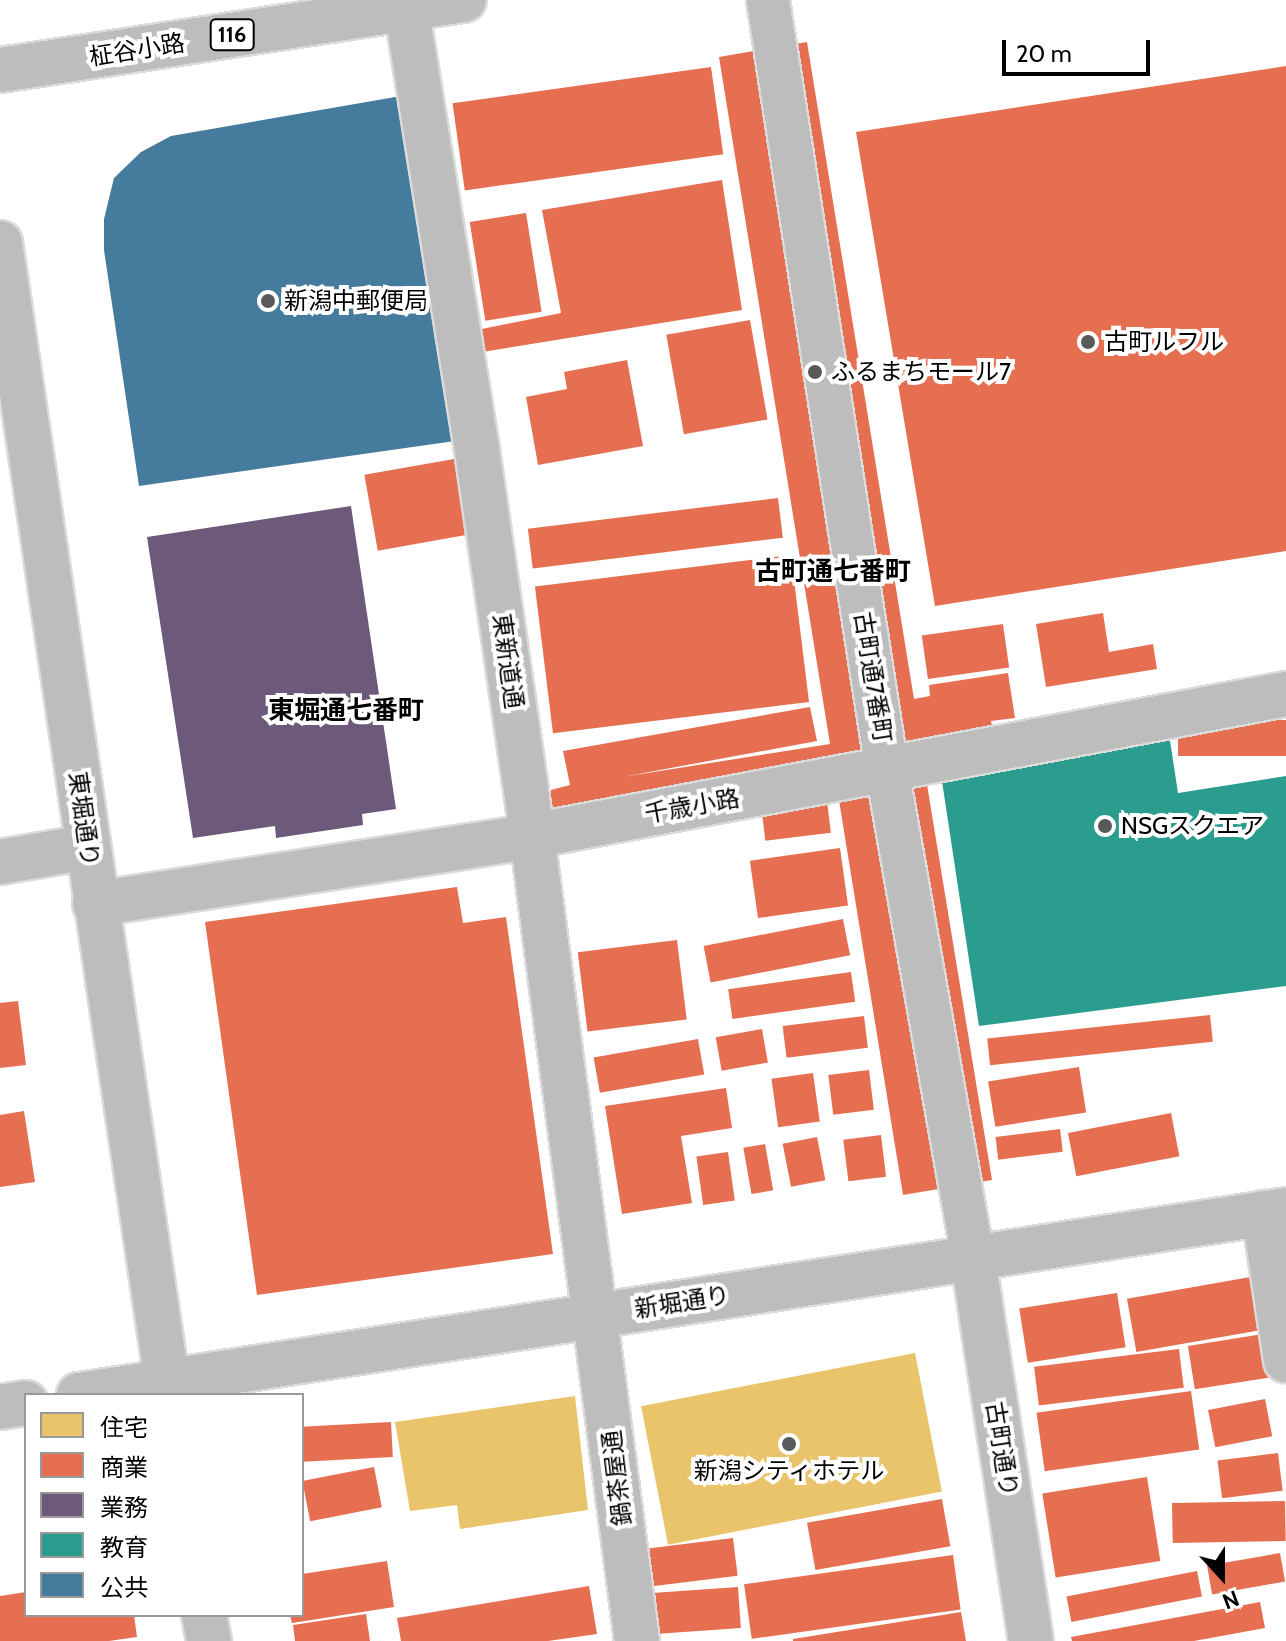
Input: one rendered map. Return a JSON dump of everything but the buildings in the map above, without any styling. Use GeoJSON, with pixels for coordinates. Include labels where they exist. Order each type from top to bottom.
{"type":"FeatureCollection","features":[{"type":"Feature","properties":{"kind":"main road","name":"柾谷小路"},"geometry":{"type":"LineString","coordinates":[[0,70],[405,4],[464,0]]}},
{"type":"Feature","properties":{"kind":"main road","name":"東新道通"},"geometry":{"type":"LineString","coordinates":[[405,4],[477,450],[597,1315]]}},
{"type":"Feature","properties":{"kind":"main road","name":"東堀通り"},"geometry":{"type":"LineString","coordinates":[[0,243],[168,1388]]}},
{"type":"Feature","properties":{"kind":"main road","name":"千歳小路"},"geometry":{"type":"LineString","coordinates":[[95,904],[532,836],[1286,694]]}},
{"type":"Feature","properties":{"kind":"main road"},"geometry":{"type":"LineString","coordinates":[[0,862],[88,847]]}},
{"type":"Feature","properties":{"kind":"main road"},"geometry":{"type":"LineString","coordinates":[[1275,1212],[1286,1360]]}},
{"type":"Feature","properties":{"kind":"main road","name":"新堀通り"},"geometry":{"type":"LineString","coordinates":[[104,1393],[168,1388],[597,1315],[1275,1212]]}},
{"type":"Feature","properties":{"kind":"main road","name":"古町通り"},"geometry":{"type":"LineString","coordinates":[[973,1258],[1031,1641]]}},
{"type":"Feature","properties":{"kind":"main road","name":"鍋茶屋通"},"geometry":{"type":"LineString","coordinates":[[597,1315],[637,1641]]}},
{"type":"Feature","properties":{"kind":"main road"},"geometry":{"type":"LineString","coordinates":[[0,1407],[24,1403]]}},
{"type":"Feature","properties":{"kind":"main road"},"geometry":{"type":"LineString","coordinates":[[204,1617],[209,1641]]}},
{"type":"Feature","properties":{"kind":"street","name":"古町通7番町"},"geometry":{"type":"LineString","coordinates":[[768,0],[887,770],[973,1258]]}},
{"type":"Feature","properties":{"kind":"place","name":"新潟中郵便局"},"geometry":{"type":"Point","coordinates":[268,301]}},
{"type":"Feature","properties":{"kind":"place","name":"古町ルフル"},"geometry":{"type":"Point","coordinates":[1088,342]}},
{"type":"Feature","properties":{"kind":"place","name":"ふるまちモール7"},"geometry":{"type":"Point","coordinates":[815,372]}},
{"type":"Feature","properties":{"kind":"place","name":"NSGスクエア"},"geometry":{"type":"Point","coordinates":[1105,826]}},
{"type":"Feature","properties":{"kind":"place","name":"新潟シティホテル"},"geometry":{"type":"Point","coordinates":[789,1444]}},
{"type":"Feature","properties":{"kind":"district","name":"古町通七番町"},"geometry":{"type":"Point","coordinates":[833,572]}},
{"type":"Feature","properties":{"kind":"district","name":"東堀通七番町"},"geometry":{"type":"Point","coordinates":[346,711]}}]}
